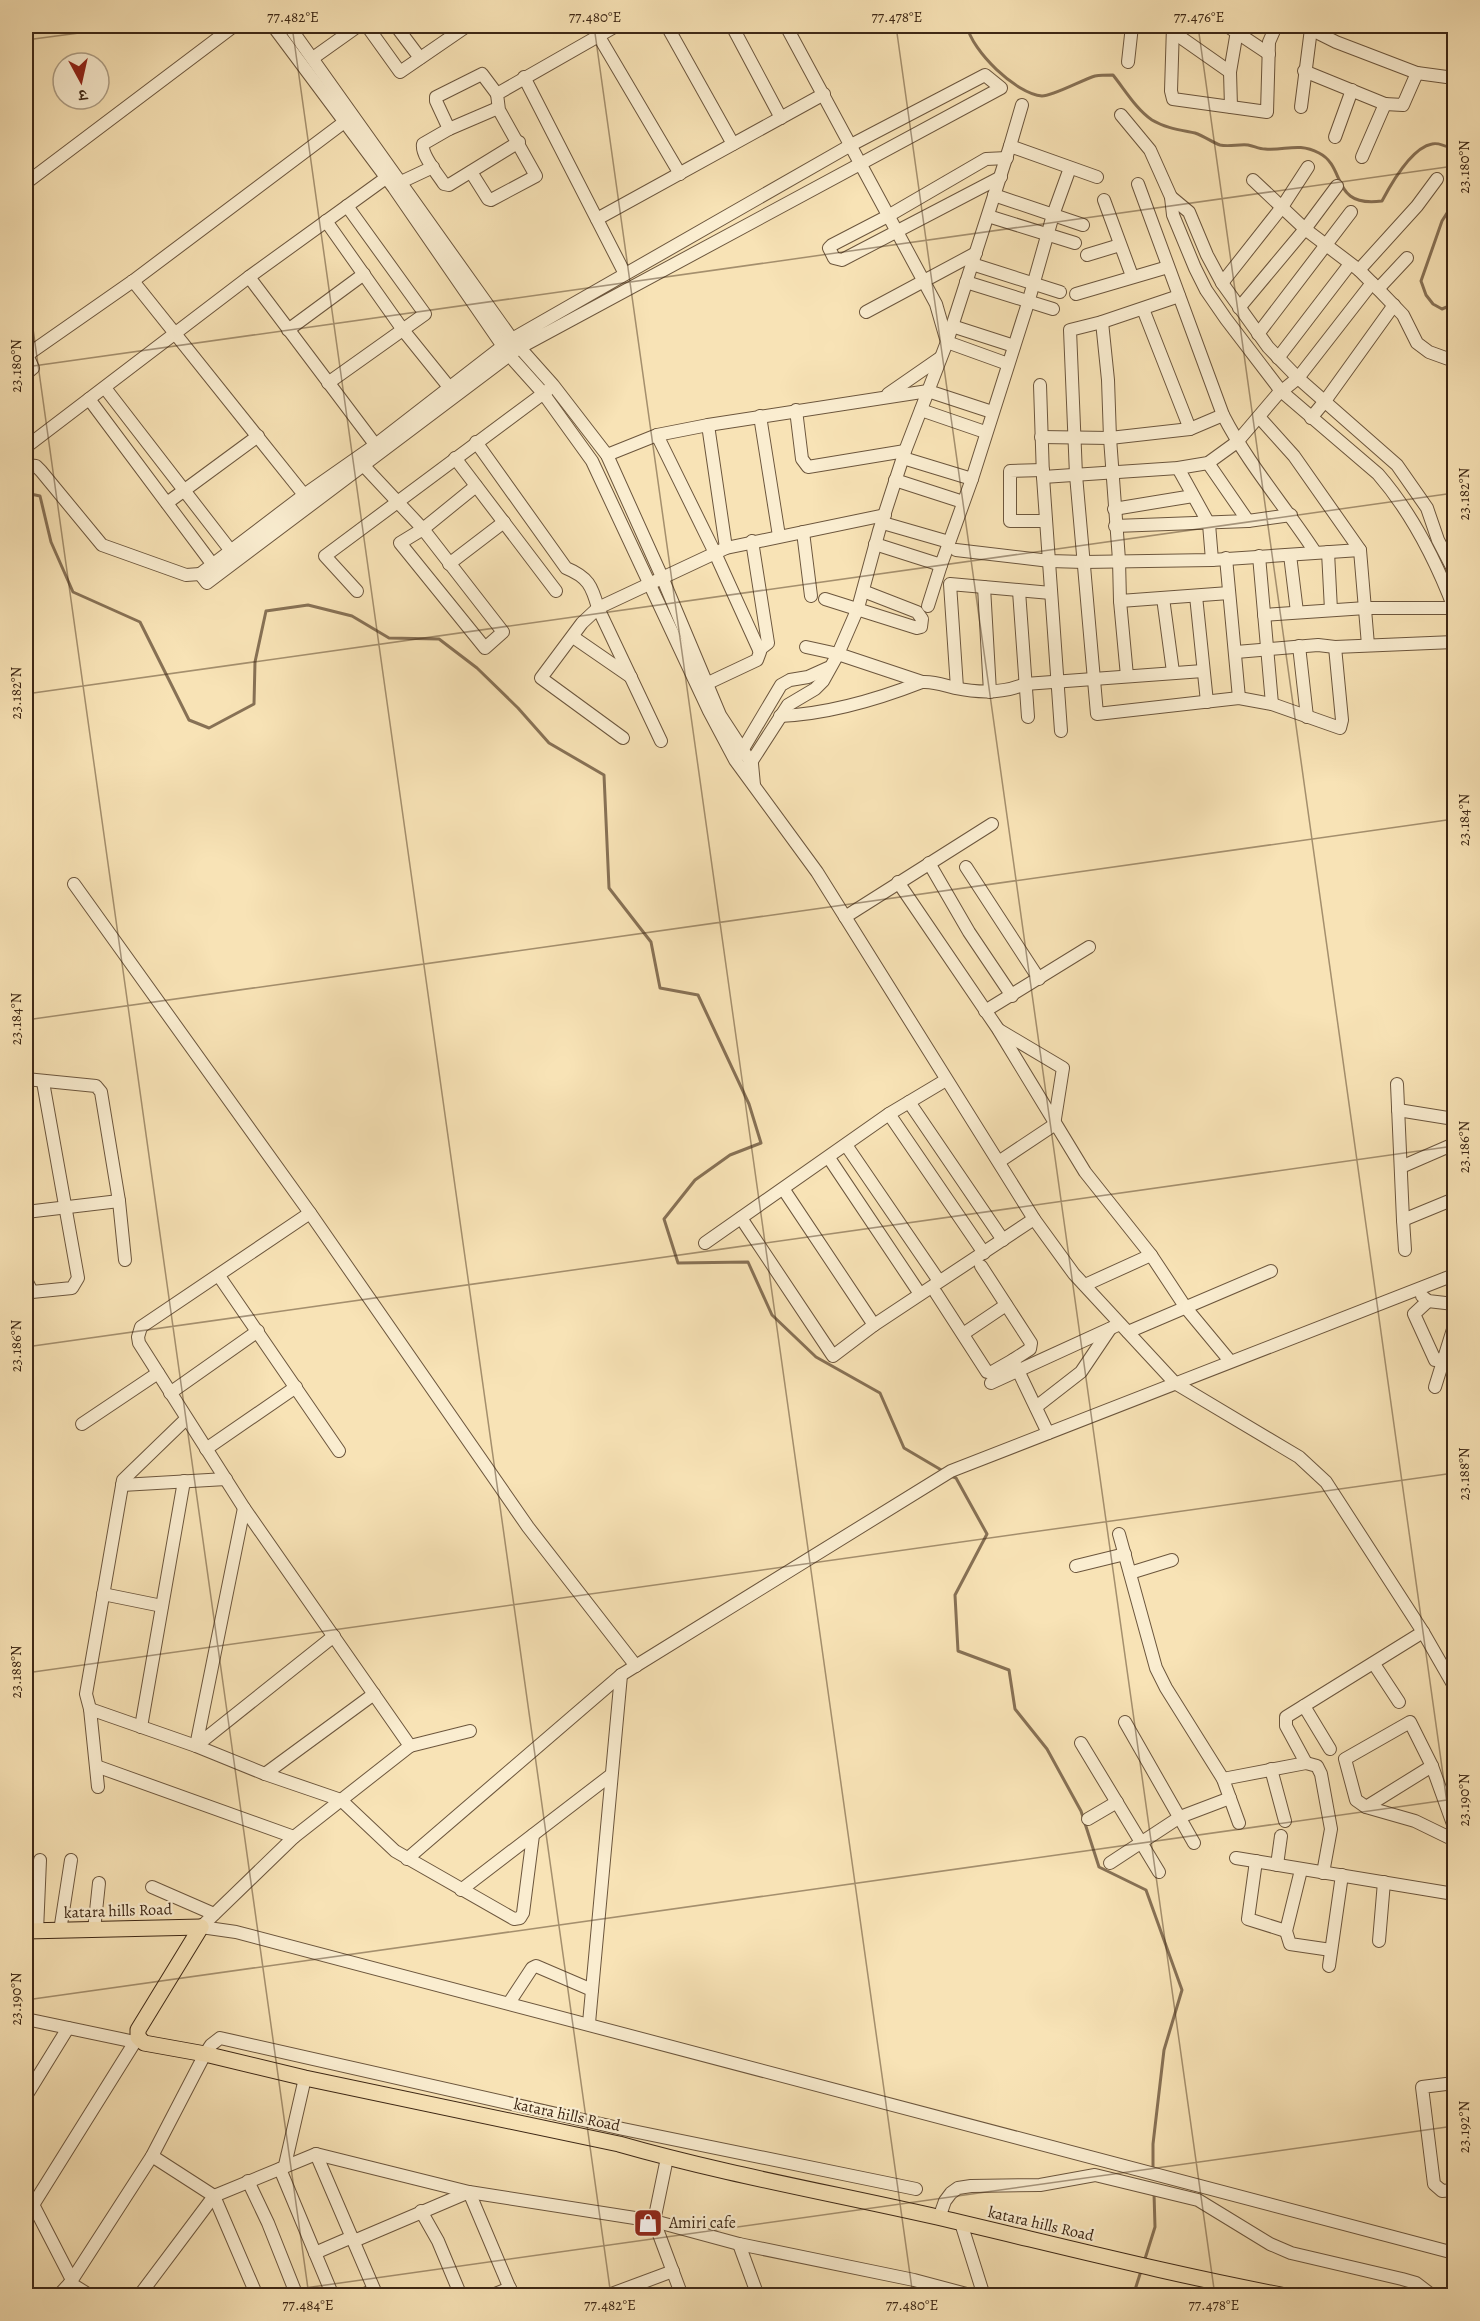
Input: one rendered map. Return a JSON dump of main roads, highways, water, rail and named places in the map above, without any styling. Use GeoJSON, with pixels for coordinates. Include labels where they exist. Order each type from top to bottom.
{"type":"FeatureCollection","features":[{"type":"Feature","properties":{"kind":"main road","name":"katara hills Road"},"geometry":{"type":"LineString","coordinates":[[31,1931],[94,1930],[194,1937],[138,2030],[137,2040],[144,2043],[205,2054],[305,2078],[621,2136],[667,2158],[961,2223],[1194,2278],[1286,2295]]}},
{"type":"Feature","properties":{"kind":"main road"},"geometry":{"type":"LineString","coordinates":[[1449,2295],[1455,2295]]}},
{"type":"Feature","properties":{"kind":"waterway"},"geometry":{"type":"LineString","coordinates":[[967,26],[977,47],[986,59],[1020,88],[1042,96],[1095,76],[1113,75],[1141,110],[1157,123],[1195,133],[1220,145],[1248,145],[1261,149],[1298,147],[1319,153],[1328,159],[1347,193],[1366,202],[1382,201],[1409,159],[1424,147],[1438,144],[1454,150]]}},
{"type":"Feature","properties":{"kind":"waterway"},"geometry":{"type":"LineString","coordinates":[[1454,202],[1442,221],[1421,281],[1426,295],[1433,304],[1442,309],[1454,304]]}},
{"type":"Feature","properties":{"kind":"waterway"},"geometry":{"type":"LineString","coordinates":[[26,493],[40,496],[51,542],[73,592],[140,622],[189,720],[209,728],[254,704],[255,662],[266,611],[308,605],[352,616],[389,638],[439,639],[477,668],[518,708],[549,743],[604,775],[609,888],[651,942],[660,988],[698,995],[749,1104],[761,1143],[730,1155],[695,1180],[664,1219],[678,1263],[748,1262],[772,1315],[816,1357],[880,1393],[904,1448],[943,1471]]}},
{"type":"Feature","properties":{"kind":"waterway"},"geometry":{"type":"LineString","coordinates":[[951,1476],[956,1478],[987,1534],[955,1595],[958,1651],[1009,1670],[1015,1709],[1047,1749],[1081,1811],[1099,1867],[1146,1890],[1182,1990],[1164,2050],[1153,2144],[1153,2171]]}},
{"type":"Feature","properties":{"kind":"waterway"},"geometry":{"type":"LineString","coordinates":[[1144,2262],[1155,2227],[1154,2193]]}},
{"type":"Feature","properties":{"kind":"waterway"},"geometry":{"type":"LineString","coordinates":[[1133,2296],[1141,2271]]}},
{"type":"Feature","properties":{"kind":"place","name":"Amiri cafe"},"geometry":{"type":"Point","coordinates":[648,2223]}}]}
